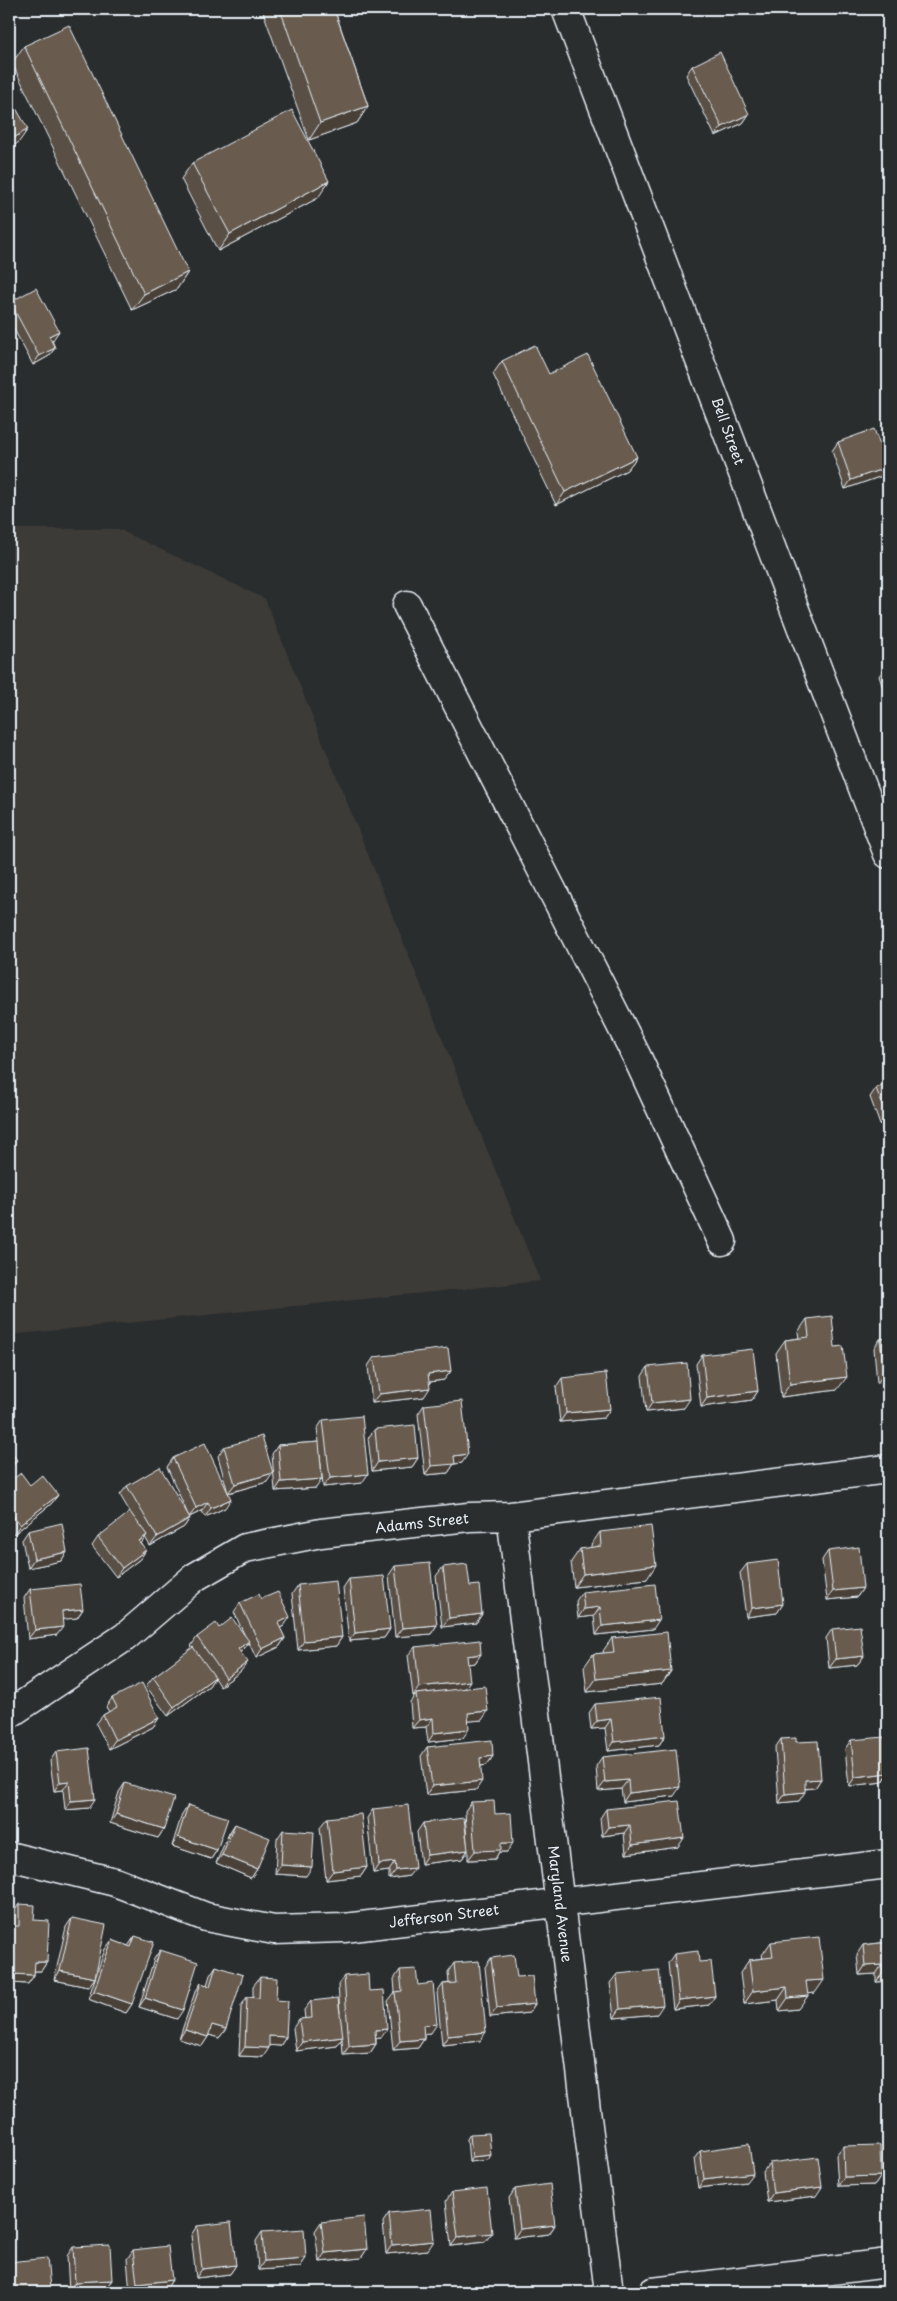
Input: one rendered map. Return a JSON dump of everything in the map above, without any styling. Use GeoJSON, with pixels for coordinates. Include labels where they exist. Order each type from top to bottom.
{"type":"FeatureCollection","features":[{"type":"Feature","properties":{"kind":"street","name":"Bell Street"},"geometry":{"type":"LineString","coordinates":[[566,9],[888,854]]}},
{"type":"Feature","properties":{"kind":"street"},"geometry":{"type":"LineString","coordinates":[[407,605],[632,1048],[722,1241]]}},
{"type":"Feature","properties":{"kind":"street","name":"Adams Street"},"geometry":{"type":"LineString","coordinates":[[9,1714],[125,1637],[195,1577],[245,1548],[321,1533],[470,1517],[511,1516],[888,1469]]}},
{"type":"Feature","properties":{"kind":"street","name":"Maryland Avenue"},"geometry":{"type":"LineString","coordinates":[[511,1516],[609,2292]]}},
{"type":"Feature","properties":{"kind":"street","name":"Jefferson Street"},"geometry":{"type":"LineString","coordinates":[[10,1848],[115,1882],[206,1917],[274,1930],[344,1928],[888,1864]]}},
{"type":"Feature","properties":{"kind":"street"},"geometry":{"type":"LineString","coordinates":[[653,2292],[888,2263]]}},
{"type":"Feature","properties":{"kind":"shaded area"},"geometry":{"type":"Polygon","coordinates":[[[9,529],[118,529],[265,599],[540,1281],[9,1335],[9,529]]]}},
{"type":"Feature","properties":{"kind":"building"},"geometry":{"type":"Polygon","coordinates":[[[280,9],[334,9],[368,106],[320,123],[280,9]]]}},
{"type":"Feature","properties":{"kind":"building"},"geometry":{"type":"Polygon","coordinates":[[[69,25],[188,272],[144,294],[24,46],[69,25]]]}},
{"type":"Feature","properties":{"kind":"building"},"geometry":{"type":"Polygon","coordinates":[[[720,52],[749,114],[722,127],[692,66],[720,52]]]}},
{"type":"Feature","properties":{"kind":"building"},"geometry":{"type":"Polygon","coordinates":[[[9,96],[28,129],[9,141],[9,96]]]}},
{"type":"Feature","properties":{"kind":"building"},"geometry":{"type":"Polygon","coordinates":[[[292,110],[329,181],[230,234],[192,163],[292,110]]]}},
{"type":"Feature","properties":{"kind":"building"},"geometry":{"type":"Polygon","coordinates":[[[36,288],[59,331],[49,336],[55,348],[39,356],[10,302],[36,288]]]}},
{"type":"Feature","properties":{"kind":"building"},"geometry":{"type":"Polygon","coordinates":[[[535,345],[549,374],[588,355],[637,457],[565,492],[502,361],[535,345]]]}},
{"type":"Feature","properties":{"kind":"building"},"geometry":{"type":"Polygon","coordinates":[[[874,429],[888,467],[851,480],[838,442],[874,429]]]}},
{"type":"Feature","properties":{"kind":"building"},"geometry":{"type":"Polygon","coordinates":[[[888,1084],[888,1115],[886,1116],[876,1088],[888,1084]]]}},
{"type":"Feature","properties":{"kind":"building"},"geometry":{"type":"Polygon","coordinates":[[[832,1316],[835,1347],[843,1346],[847,1377],[790,1384],[785,1340],[809,1337],[807,1319],[832,1316]]]}},
{"type":"Feature","properties":{"kind":"building"},"geometry":{"type":"Polygon","coordinates":[[[888,1338],[888,1373],[884,1374],[880,1339],[888,1338]]]}},
{"type":"Feature","properties":{"kind":"building"},"geometry":{"type":"Polygon","coordinates":[[[448,1348],[451,1371],[428,1374],[430,1388],[379,1394],[374,1357],[448,1348]]]}},
{"type":"Feature","properties":{"kind":"building"},"geometry":{"type":"Polygon","coordinates":[[[753,1349],[758,1391],[707,1398],[702,1355],[753,1349]]]}},
{"type":"Feature","properties":{"kind":"building"},"geometry":{"type":"Polygon","coordinates":[[[687,1363],[690,1399],[652,1403],[648,1367],[687,1363]]]}},
{"type":"Feature","properties":{"kind":"building"},"geometry":{"type":"Polygon","coordinates":[[[606,1373],[610,1409],[566,1413],[562,1378],[606,1373]]]}},
{"type":"Feature","properties":{"kind":"building"},"geometry":{"type":"Polygon","coordinates":[[[462,1401],[468,1454],[454,1456],[455,1464],[431,1466],[424,1405],[462,1401]]]}},
{"type":"Feature","properties":{"kind":"building"},"geometry":{"type":"Polygon","coordinates":[[[362,1416],[368,1474],[330,1478],[323,1420],[362,1416]]]}},
{"type":"Feature","properties":{"kind":"building"},"geometry":{"type":"Polygon","coordinates":[[[415,1425],[418,1458],[378,1462],[375,1429],[415,1425]]]}},
{"type":"Feature","properties":{"kind":"building"},"geometry":{"type":"Polygon","coordinates":[[[9,1430],[15,1439],[9,1444],[9,1430]]]}},
{"type":"Feature","properties":{"kind":"building"},"geometry":{"type":"Polygon","coordinates":[[[262,1436],[273,1473],[235,1484],[224,1447],[262,1436]]]}},
{"type":"Feature","properties":{"kind":"building"},"geometry":{"type":"Polygon","coordinates":[[[319,1442],[322,1479],[281,1482],[278,1445],[319,1442]]]}},
{"type":"Feature","properties":{"kind":"building"},"geometry":{"type":"Polygon","coordinates":[[[205,1443],[231,1499],[211,1508],[208,1502],[196,1508],[173,1458],[205,1443]]]}},
{"type":"Feature","properties":{"kind":"building"},"geometry":{"type":"Polygon","coordinates":[[[9,1449],[17,1460],[9,1466],[9,1449]]]}},
{"type":"Feature","properties":{"kind":"building"},"geometry":{"type":"Polygon","coordinates":[[[160,1467],[190,1518],[157,1537],[127,1486],[160,1467]]]}},
{"type":"Feature","properties":{"kind":"building"},"geometry":{"type":"Polygon","coordinates":[[[21,1473],[30,1485],[42,1475],[58,1495],[20,1525],[9,1511],[9,1482],[21,1473]]]}},
{"type":"Feature","properties":{"kind":"building"},"geometry":{"type":"Polygon","coordinates":[[[130,1512],[147,1535],[139,1541],[146,1550],[122,1568],[98,1537],[130,1512]]]}},
{"type":"Feature","properties":{"kind":"building"},"geometry":{"type":"Polygon","coordinates":[[[62,1523],[67,1552],[34,1559],[28,1531],[62,1523]]]}},
{"type":"Feature","properties":{"kind":"building"},"geometry":{"type":"Polygon","coordinates":[[[651,1526],[656,1565],[583,1574],[580,1549],[601,1546],[600,1532],[651,1526]]]}},
{"type":"Feature","properties":{"kind":"building"},"geometry":{"type":"Polygon","coordinates":[[[859,1547],[863,1588],[833,1591],[828,1551],[859,1547]]]}},
{"type":"Feature","properties":{"kind":"building"},"geometry":{"type":"Polygon","coordinates":[[[778,1560],[783,1604],[752,1608],[747,1564],[778,1560]]]}},
{"type":"Feature","properties":{"kind":"building"},"geometry":{"type":"Polygon","coordinates":[[[430,1563],[437,1625],[402,1628],[395,1566],[430,1563]]]}},
{"type":"Feature","properties":{"kind":"building"},"geometry":{"type":"Polygon","coordinates":[[[467,1564],[470,1586],[479,1585],[482,1614],[449,1618],[443,1567],[467,1564]]]}},
{"type":"Feature","properties":{"kind":"building"},"geometry":{"type":"Polygon","coordinates":[[[384,1576],[390,1629],[355,1633],[349,1579],[384,1576]]]}},
{"type":"Feature","properties":{"kind":"building"},"geometry":{"type":"Polygon","coordinates":[[[336,1581],[342,1637],[304,1641],[298,1585],[336,1581]]]}},
{"type":"Feature","properties":{"kind":"building"},"geometry":{"type":"Polygon","coordinates":[[[80,1584],[83,1609],[62,1611],[63,1627],[35,1630],[30,1589],[80,1584]]]}},
{"type":"Feature","properties":{"kind":"building"},"geometry":{"type":"Polygon","coordinates":[[[655,1584],[659,1620],[602,1626],[600,1607],[584,1609],[582,1592],[655,1584]]]}},
{"type":"Feature","properties":{"kind":"building"},"geometry":{"type":"Polygon","coordinates":[[[278,1592],[290,1617],[278,1623],[285,1638],[262,1649],[240,1603],[259,1594],[261,1599],[278,1592]]]}},
{"type":"Feature","properties":{"kind":"building"},"geometry":{"type":"Polygon","coordinates":[[[232,1618],[249,1641],[238,1649],[248,1662],[226,1678],[197,1637],[216,1623],[219,1628],[232,1618]]]}},
{"type":"Feature","properties":{"kind":"building"},"geometry":{"type":"Polygon","coordinates":[[[860,1626],[864,1656],[836,1659],[832,1629],[860,1626]]]}},
{"type":"Feature","properties":{"kind":"building"},"geometry":{"type":"Polygon","coordinates":[[[667,1632],[671,1671],[596,1679],[593,1654],[614,1652],[612,1638],[667,1632]]]}},
{"type":"Feature","properties":{"kind":"building"},"geometry":{"type":"Polygon","coordinates":[[[480,1640],[481,1654],[467,1656],[470,1681],[419,1687],[415,1647],[480,1640]]]}},
{"type":"Feature","properties":{"kind":"building"},"geometry":{"type":"Polygon","coordinates":[[[193,1647],[215,1677],[174,1707],[153,1677],[193,1647]]]}},
{"type":"Feature","properties":{"kind":"building"},"geometry":{"type":"Polygon","coordinates":[[[142,1683],[159,1718],[115,1740],[103,1715],[117,1707],[112,1698],[142,1683]]]}},
{"type":"Feature","properties":{"kind":"building"},"geometry":{"type":"Polygon","coordinates":[[[485,1686],[488,1711],[468,1713],[469,1729],[434,1733],[433,1718],[419,1720],[416,1694],[485,1686]]]}},
{"type":"Feature","properties":{"kind":"building"},"geometry":{"type":"Polygon","coordinates":[[[661,1697],[665,1736],[614,1742],[611,1719],[597,1721],[595,1704],[661,1697]]]}},
{"type":"Feature","properties":{"kind":"building"},"geometry":{"type":"Polygon","coordinates":[[[885,1737],[888,1773],[855,1777],[851,1740],[885,1737]]]}},
{"type":"Feature","properties":{"kind":"building"},"geometry":{"type":"Polygon","coordinates":[[[796,1738],[796,1742],[818,1741],[821,1779],[805,1780],[805,1792],[785,1794],[781,1739],[796,1738]]]}},
{"type":"Feature","properties":{"kind":"building"},"geometry":{"type":"Polygon","coordinates":[[[492,1740],[493,1756],[480,1758],[482,1781],[432,1786],[427,1747],[492,1740]]]}},
{"type":"Feature","properties":{"kind":"building"},"geometry":{"type":"Polygon","coordinates":[[[89,1748],[95,1799],[71,1801],[69,1781],[60,1782],[56,1752],[89,1748]]]}},
{"type":"Feature","properties":{"kind":"building"},"geometry":{"type":"Polygon","coordinates":[[[676,1749],[680,1787],[629,1793],[628,1780],[605,1782],[602,1757],[676,1749]]]}},
{"type":"Feature","properties":{"kind":"building"},"geometry":{"type":"Polygon","coordinates":[[[125,1783],[174,1798],[164,1829],[116,1814],[125,1783]]]}},
{"type":"Feature","properties":{"kind":"building"},"geometry":{"type":"Polygon","coordinates":[[[494,1801],[495,1814],[511,1813],[513,1843],[501,1843],[501,1850],[475,1851],[471,1802],[494,1801]]]}},
{"type":"Feature","properties":{"kind":"building"},"geometry":{"type":"Polygon","coordinates":[[[679,1801],[684,1838],[632,1845],[630,1825],[608,1827],[606,1809],[679,1801]]]}},
{"type":"Feature","properties":{"kind":"building"},"geometry":{"type":"Polygon","coordinates":[[[188,1805],[228,1818],[217,1850],[178,1837],[188,1805]]]}},
{"type":"Feature","properties":{"kind":"building"},"geometry":{"type":"Polygon","coordinates":[[[408,1805],[415,1868],[396,1870],[395,1862],[379,1864],[373,1809],[408,1805]]]}},
{"type":"Feature","properties":{"kind":"building"},"geometry":{"type":"Polygon","coordinates":[[[361,1814],[367,1867],[333,1871],[327,1818],[361,1814]]]}},
{"type":"Feature","properties":{"kind":"building"},"geometry":{"type":"Polygon","coordinates":[[[464,1818],[468,1850],[427,1855],[423,1823],[464,1818]]]}},
{"type":"Feature","properties":{"kind":"building"},"geometry":{"type":"Polygon","coordinates":[[[235,1824],[270,1838],[257,1869],[222,1855],[235,1824]]]}},
{"type":"Feature","properties":{"kind":"building"},"geometry":{"type":"Polygon","coordinates":[[[283,1830],[314,1832],[312,1867],[281,1865],[283,1830]]]}},
{"type":"Feature","properties":{"kind":"building"},"geometry":{"type":"Polygon","coordinates":[[[19,1904],[35,1905],[34,1920],[49,1921],[47,1962],[35,1962],[34,1975],[9,1974],[11,1926],[19,1926],[19,1904]]]}},
{"type":"Feature","properties":{"kind":"building"},"geometry":{"type":"Polygon","coordinates":[[[72,1918],[106,1925],[95,1978],[60,1971],[72,1918]]]}},
{"type":"Feature","properties":{"kind":"building"},"geometry":{"type":"Polygon","coordinates":[[[135,1936],[154,1942],[132,2004],[94,1991],[112,1940],[131,1947],[135,1936]]]}},
{"type":"Feature","properties":{"kind":"building"},"geometry":{"type":"Polygon","coordinates":[[[819,1937],[824,1980],[806,1981],[808,1996],[788,1998],[787,1987],[753,1991],[749,1960],[773,1957],[771,1942],[819,1937]]]}},
{"type":"Feature","properties":{"kind":"building"},"geometry":{"type":"Polygon","coordinates":[[[888,1942],[888,1972],[883,1973],[882,1965],[865,1966],[863,1945],[888,1942]]]}},
{"type":"Feature","properties":{"kind":"building"},"geometry":{"type":"Polygon","coordinates":[[[160,1950],[198,1962],[183,2010],[145,1998],[160,1950]]]}},
{"type":"Feature","properties":{"kind":"building"},"geometry":{"type":"Polygon","coordinates":[[[698,1951],[699,1962],[711,1961],[715,1996],[679,2000],[674,1954],[698,1951]]]}},
{"type":"Feature","properties":{"kind":"building"},"geometry":{"type":"Polygon","coordinates":[[[514,1955],[517,1977],[532,1976],[535,2004],[497,2008],[491,1958],[514,1955]]]}},
{"type":"Feature","properties":{"kind":"building"},"geometry":{"type":"Polygon","coordinates":[[[479,1961],[486,2032],[448,2036],[443,1984],[456,1983],[454,1963],[479,1961]]]}},
{"type":"Feature","properties":{"kind":"building"},"geometry":{"type":"Polygon","coordinates":[[[216,1966],[243,1975],[226,2029],[212,2025],[208,2037],[185,2030],[201,1983],[210,1986],[216,1966]]]}},
{"type":"Feature","properties":{"kind":"building"},"geometry":{"type":"Polygon","coordinates":[[[416,1969],[418,1985],[433,1983],[437,2024],[423,2025],[424,2039],[400,2041],[395,1992],[402,1991],[400,1970],[416,1969]]]}},
{"type":"Feature","properties":{"kind":"building"},"geometry":{"type":"Polygon","coordinates":[[[659,1970],[663,2005],[620,2009],[617,1974],[659,1970]]]}},
{"type":"Feature","properties":{"kind":"building"},"geometry":{"type":"Polygon","coordinates":[[[368,1974],[369,1991],[384,1990],[387,2029],[375,2030],[376,2044],[349,2046],[344,1976],[368,1974]]]}},
{"type":"Feature","properties":{"kind":"building"},"geometry":{"type":"Polygon","coordinates":[[[260,1977],[277,1978],[276,2000],[288,2001],[286,2037],[269,2036],[269,2048],[245,2047],[247,1997],[259,1998],[260,1977]]]}},
{"type":"Feature","properties":{"kind":"building"},"geometry":{"type":"Polygon","coordinates":[[[338,1998],[343,2037],[302,2042],[299,2019],[312,2018],[311,2001],[338,1998]]]}},
{"type":"Feature","properties":{"kind":"building"},"geometry":{"type":"Polygon","coordinates":[[[489,2133],[491,2155],[472,2157],[470,2134],[489,2133]]]}},
{"type":"Feature","properties":{"kind":"building"},"geometry":{"type":"Polygon","coordinates":[[[749,2144],[753,2173],[704,2179],[700,2151],[749,2144]]]}},
{"type":"Feature","properties":{"kind":"building"},"geometry":{"type":"Polygon","coordinates":[[[880,2145],[881,2176],[844,2177],[843,2146],[880,2145]]]}},
{"type":"Feature","properties":{"kind":"building"},"geometry":{"type":"Polygon","coordinates":[[[818,2157],[822,2187],[773,2193],[769,2163],[818,2157]]]}},
{"type":"Feature","properties":{"kind":"building"},"geometry":{"type":"Polygon","coordinates":[[[550,2184],[555,2225],[520,2229],[515,2189],[550,2184]]]}},
{"type":"Feature","properties":{"kind":"building"},"geometry":{"type":"Polygon","coordinates":[[[487,2188],[492,2233],[458,2237],[452,2192],[487,2188]]]}},
{"type":"Feature","properties":{"kind":"building"},"geometry":{"type":"Polygon","coordinates":[[[431,2209],[434,2241],[392,2245],[389,2213],[431,2209]]]}},
{"type":"Feature","properties":{"kind":"building"},"geometry":{"type":"Polygon","coordinates":[[[364,2217],[367,2249],[325,2253],[321,2222],[364,2217]]]}},
{"type":"Feature","properties":{"kind":"building"},"geometry":{"type":"Polygon","coordinates":[[[231,2222],[236,2265],[202,2269],[197,2226],[231,2222]]]}},
{"type":"Feature","properties":{"kind":"building"},"geometry":{"type":"Polygon","coordinates":[[[304,2229],[306,2258],[264,2261],[262,2232],[304,2229]]]}},
{"type":"Feature","properties":{"kind":"building"},"geometry":{"type":"Polygon","coordinates":[[[110,2245],[112,2280],[75,2282],[73,2247],[110,2245]]]}},
{"type":"Feature","properties":{"kind":"building"},"geometry":{"type":"Polygon","coordinates":[[[168,2246],[172,2280],[137,2284],[133,2250],[168,2246]]]}},
{"type":"Feature","properties":{"kind":"building"},"geometry":{"type":"Polygon","coordinates":[[[47,2258],[50,2288],[9,2292],[9,2262],[47,2258]]]}}]}
